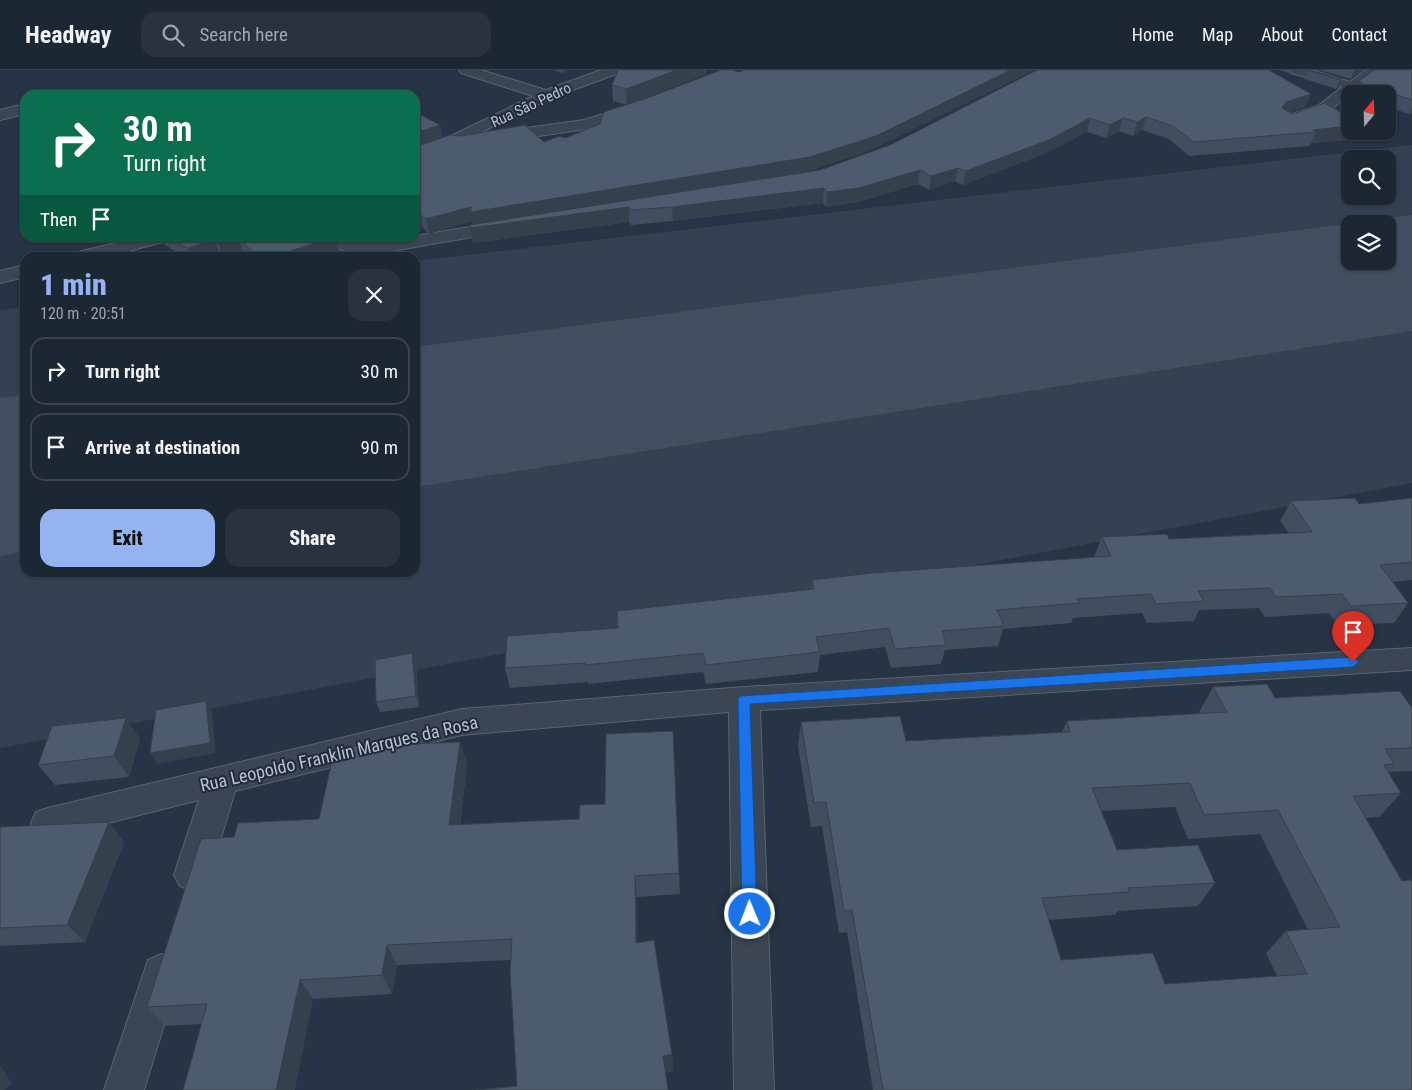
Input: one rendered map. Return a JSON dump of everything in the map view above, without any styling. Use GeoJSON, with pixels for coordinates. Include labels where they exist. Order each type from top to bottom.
{"type":"FeatureCollection","features":[{"type":"Feature","properties":{"kind":"street"},"geometry":{"type":"LineString","coordinates":[[466,70],[546,95]]}},
{"type":"Feature","properties":{"kind":"street","name":"Rua São Pedro"},"geometry":{"type":"LineString","coordinates":[[450,143],[546,95],[614,70]]}},
{"type":"Feature","properties":{"kind":"street"},"geometry":{"type":"LineString","coordinates":[[1296,70],[1350,85]]}},
{"type":"Feature","properties":{"kind":"street"},"geometry":{"type":"LineString","coordinates":[[1355,85],[1375,70]]}},
{"type":"Feature","properties":{"kind":"street"},"geometry":{"type":"LineString","coordinates":[[1286,120],[1324,108],[1341,96]]}},
{"type":"Feature","properties":{"kind":"street"},"geometry":{"type":"LineString","coordinates":[[432,149],[450,143],[586,124],[619,116],[655,102]]}},
{"type":"Feature","properties":{"kind":"street"},"geometry":{"type":"LineString","coordinates":[[0,115],[20,110]]}},
{"type":"Feature","properties":{"kind":"street"},"geometry":{"type":"LineString","coordinates":[[420,240],[527,222]]}},
{"type":"Feature","properties":{"kind":"street"},"geometry":{"type":"LineString","coordinates":[[101,252],[140,242]]}},
{"type":"Feature","properties":{"kind":"street"},"geometry":{"type":"LineString","coordinates":[[336,242],[349,246],[386,246],[410,242]]}},
{"type":"Feature","properties":{"kind":"street"},"geometry":{"type":"LineString","coordinates":[[0,277],[20,272]]}},
{"type":"Feature","properties":{"kind":"street","name":"Rua Leopoldo Franklin Marques da Rosa"},"geometry":{"type":"LineString","coordinates":[[48,823],[462,722],[744,699],[1412,658]]}},
{"type":"Feature","properties":{"kind":"street"},"geometry":{"type":"LineString","coordinates":[[744,699],[754,1090]]}},
{"type":"Feature","properties":{"kind":"street"},"geometry":{"type":"LineString","coordinates":[[183,903],[222,781]]}},
{"type":"Feature","properties":{"kind":"street"},"geometry":{"type":"LineString","coordinates":[[124,1090],[172,940]]}},
{"type":"Feature","properties":{"kind":"shaded area"},"geometry":{"type":"Polygon","coordinates":[[[1412,145],[1412,483],[0,748],[0,310],[20,308],[20,577],[420,577],[420,260],[1341,153],[1341,205],[1396,205],[1396,150],[1369,150],[1412,145]]]}},
{"type":"Feature","properties":{"kind":"building"},"geometry":{"type":"Polygon","coordinates":[[[618,70],[677,70],[626,89],[612,85],[618,70]]]}},
{"type":"Feature","properties":{"kind":"building"},"geometry":{"type":"Polygon","coordinates":[[[721,70],[739,72],[744,70],[1011,70],[876,136],[810,157],[471,212],[471,207],[426,219],[420,214],[420,145],[450,135],[461,136],[525,125],[544,142],[559,136],[565,138],[600,124],[604,112],[721,70]]]}},
{"type":"Feature","properties":{"kind":"building"},"geometry":{"type":"Polygon","coordinates":[[[1037,70],[1269,70],[1311,94],[1286,102],[1282,108],[1292,114],[1325,103],[1341,113],[1341,127],[1313,130],[1316,132],[1194,142],[1173,126],[1146,117],[1137,122],[1123,118],[1110,125],[1090,118],[1049,140],[966,171],[958,168],[931,176],[920,170],[859,188],[827,192],[824,188],[672,207],[630,210],[629,207],[470,228],[470,225],[820,170],[890,145],[1037,70]]]}},
{"type":"Feature","properties":{"kind":"building"},"geometry":{"type":"Polygon","coordinates":[[[1308,70],[1342,79],[1340,80],[1308,70]]]}},
{"type":"Feature","properties":{"kind":"building"},"geometry":{"type":"Polygon","coordinates":[[[1374,70],[1412,70],[1412,100],[1396,95],[1396,85],[1367,85],[1358,82],[1374,70]]]}},
{"type":"Feature","properties":{"kind":"building"},"geometry":{"type":"Polygon","coordinates":[[[420,115],[440,125],[420,131],[420,115]]]}},
{"type":"Feature","properties":{"kind":"building"},"geometry":{"type":"Polygon","coordinates":[[[177,242],[208,242],[187,248],[177,242]]]}},
{"type":"Feature","properties":{"kind":"building"},"geometry":{"type":"Polygon","coordinates":[[[243,242],[319,242],[288,252],[253,252],[243,242]]]}},
{"type":"Feature","properties":{"kind":"building"},"geometry":{"type":"Polygon","coordinates":[[[1355,498],[1359,504],[1412,498],[1412,562],[1380,565],[1408,603],[1351,606],[1342,594],[1276,597],[1270,588],[1198,591],[1204,601],[1156,604],[1151,594],[1077,599],[1079,603],[997,610],[1004,626],[942,631],[946,645],[895,649],[889,628],[816,637],[820,652],[706,665],[703,653],[585,665],[585,663],[505,668],[507,636],[618,628],[617,611],[814,589],[812,580],[872,573],[1111,556],[1102,537],[1167,534],[1169,539],[1312,532],[1291,501],[1355,498]]]}},
{"type":"Feature","properties":{"kind":"building"},"geometry":{"type":"Polygon","coordinates":[[[412,653],[416,696],[376,702],[375,660],[412,653]]]}},
{"type":"Feature","properties":{"kind":"building"},"geometry":{"type":"Polygon","coordinates":[[[1267,684],[1275,698],[1400,691],[1412,708],[1412,748],[1385,749],[1394,764],[1384,765],[1401,793],[1353,796],[1402,881],[1412,880],[1412,1090],[883,1090],[852,910],[844,911],[826,802],[814,803],[801,722],[900,716],[906,741],[1070,732],[1067,721],[1227,712],[1213,687],[1267,684]],[[1190,783],[1092,788],[1117,850],[1198,845],[1215,883],[1128,888],[1129,892],[1042,898],[1061,960],[1153,953],[1165,984],[1307,974],[1286,931],[1340,927],[1278,810],[1204,815],[1190,783]]]}},
{"type":"Feature","properties":{"kind":"building"},"geometry":{"type":"Polygon","coordinates":[[[206,701],[210,743],[150,753],[156,710],[206,701]]]}},
{"type":"Feature","properties":{"kind":"building"},"geometry":{"type":"Polygon","coordinates":[[[126,718],[114,756],[38,765],[52,726],[126,718]]]}},
{"type":"Feature","properties":{"kind":"building"},"geometry":{"type":"Polygon","coordinates":[[[673,731],[679,873],[635,876],[636,943],[654,940],[672,1054],[663,1056],[668,1090],[476,1090],[517,1086],[510,973],[512,939],[387,945],[382,975],[300,980],[276,1090],[183,1090],[207,1004],[147,1007],[201,839],[234,837],[238,823],[319,819],[335,747],[460,742],[449,825],[579,819],[580,805],[605,804],[606,734],[673,731]]]}},
{"type":"Feature","properties":{"kind":"building"},"geometry":{"type":"Polygon","coordinates":[[[109,822],[67,925],[0,928],[0,827],[109,822]]]}},
{"type":"Feature","properties":{"kind":"runway"},"geometry":{"type":"LineString","coordinates":[[420,416],[1412,273]]}},
{"type":"Feature","properties":{"kind":"runway"},"geometry":{"type":"LineString","coordinates":[[0,477],[20,474]]}},
{"type":"Feature","properties":{"kind":"route"},"geometry":{"type":"LineString","coordinates":[[750,914],[744,699],[1353,662]]}}]}
